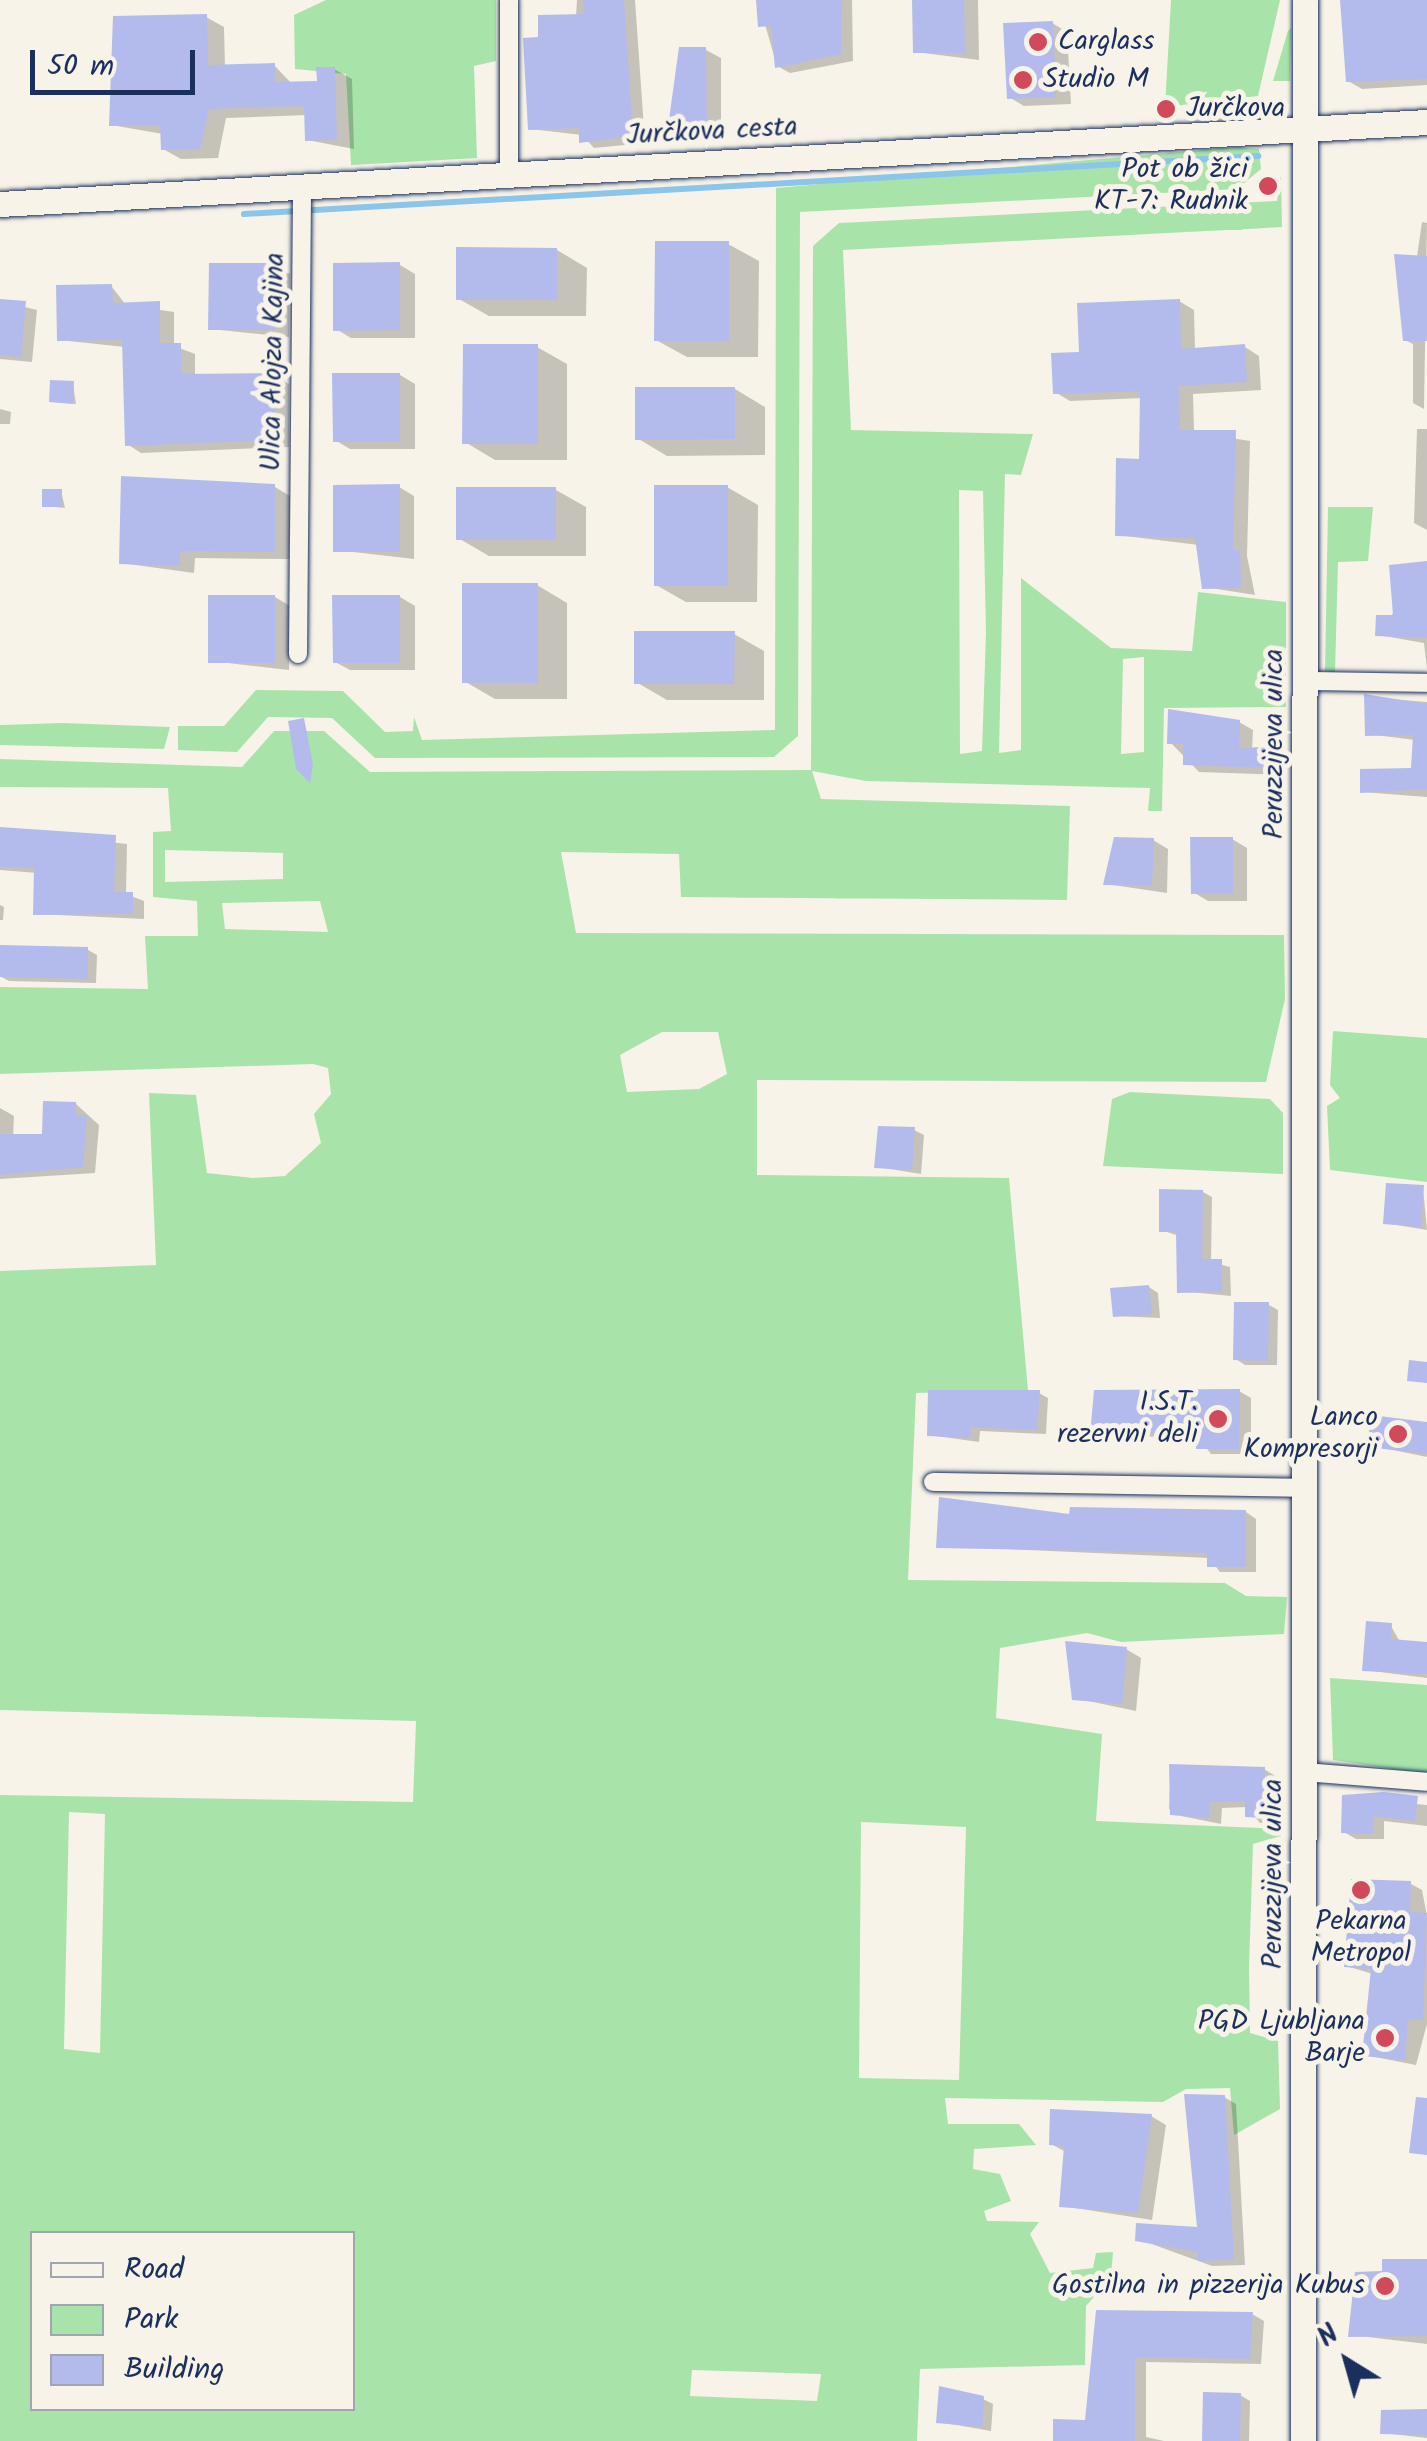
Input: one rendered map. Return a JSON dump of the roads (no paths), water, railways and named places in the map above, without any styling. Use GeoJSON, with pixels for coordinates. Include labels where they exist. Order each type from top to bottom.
{"type":"FeatureCollection","features":[{"type":"Feature","properties":{"kind":"main road","name":"Peruzzijeva ulica"},"geometry":{"type":"LineString","coordinates":[[1302,2441],[1305,0]]}},
{"type":"Feature","properties":{"kind":"main road","name":"Jurčkova cesta"},"geometry":{"type":"LineString","coordinates":[[0,204],[303,204],[509,174],[1427,122]]}},
{"type":"Feature","properties":{"kind":"street"},"geometry":{"type":"LineString","coordinates":[[509,0],[509,174]]}},
{"type":"Feature","properties":{"kind":"street","name":"Ulica Alojza Kajina"},"geometry":{"type":"LineString","coordinates":[[298,654],[304,562],[292,516],[303,480],[303,204]]}},
{"type":"Feature","properties":{"kind":"street"},"geometry":{"type":"LineString","coordinates":[[1306,682],[1427,684]]}},
{"type":"Feature","properties":{"kind":"street"},"geometry":{"type":"LineString","coordinates":[[933,1482],[1304,1488]]}},
{"type":"Feature","properties":{"kind":"street"},"geometry":{"type":"LineString","coordinates":[[1304,1772],[1427,1782]]}},
{"type":"Feature","properties":{"kind":"waterway"},"geometry":{"type":"LineString","coordinates":[[244,214],[1258,156]]}},
{"type":"Feature","properties":{"kind":"place","name":"Carglass"},"geometry":{"type":"Point","coordinates":[1038,42]}},
{"type":"Feature","properties":{"kind":"place","name":"Studio M"},"geometry":{"type":"Point","coordinates":[1023,80]}},
{"type":"Feature","properties":{"kind":"place","name":"Jurčkova"},"geometry":{"type":"Point","coordinates":[1166,109]}},
{"type":"Feature","properties":{"kind":"place","name":"Pot ob žici KT-7: Rudnik"},"geometry":{"type":"Point","coordinates":[1268,186]}},
{"type":"Feature","properties":{"kind":"place","name":"I.S.T. rezervni deli"},"geometry":{"type":"Point","coordinates":[1218,1419]}},
{"type":"Feature","properties":{"kind":"place","name":"Lanco Kompresorji"},"geometry":{"type":"Point","coordinates":[1398,1434]}},
{"type":"Feature","properties":{"kind":"place","name":"Pekarna Metropol"},"geometry":{"type":"Point","coordinates":[1361,1890]}},
{"type":"Feature","properties":{"kind":"place","name":"PGD Ljubljana Barje"},"geometry":{"type":"Point","coordinates":[1385,2038]}},
{"type":"Feature","properties":{"kind":"place","name":"Gostilna in pizzerija Kubus"},"geometry":{"type":"Point","coordinates":[1385,2286]}}]}
